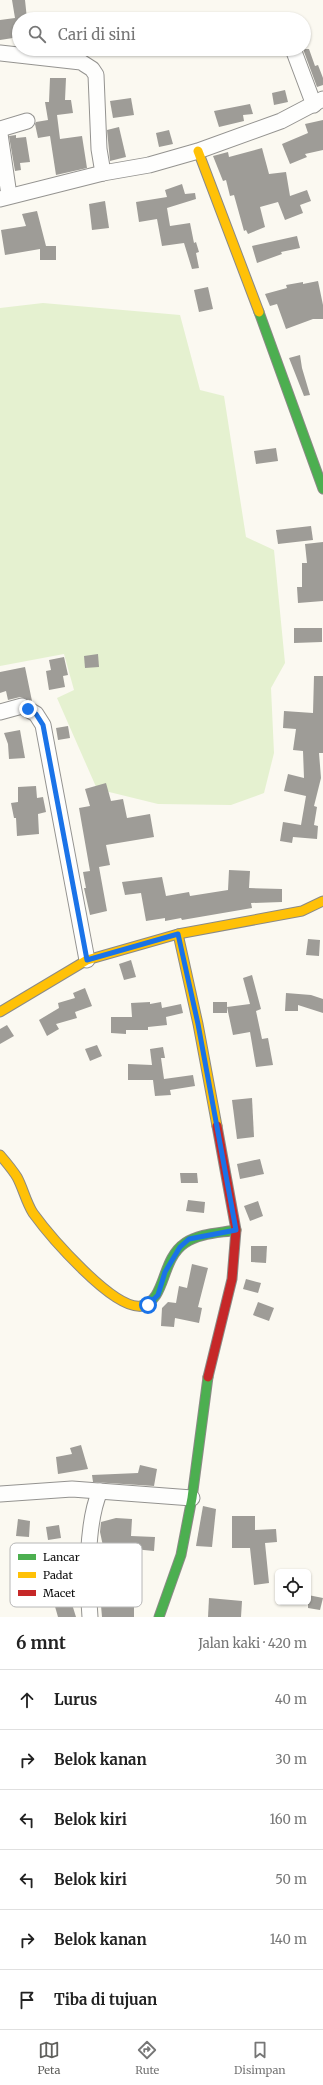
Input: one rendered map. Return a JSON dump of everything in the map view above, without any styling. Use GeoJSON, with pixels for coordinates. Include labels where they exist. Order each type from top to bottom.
{"type":"FeatureCollection","features":[{"type":"Feature","properties":{"kind":"street"},"geometry":{"type":"LineString","coordinates":[[0,53],[12,54]]}},
{"type":"Feature","properties":{"kind":"street"},"geometry":{"type":"LineString","coordinates":[[27,56],[81,62],[92,69],[96,75],[99,149],[102,173]]}},
{"type":"Feature","properties":{"kind":"street"},"geometry":{"type":"LineString","coordinates":[[0,134],[5,197],[102,173],[149,165],[198,151],[271,125],[319,102],[296,56]]}},
{"type":"Feature","properties":{"kind":"street"},"geometry":{"type":"LineString","coordinates":[[0,129],[27,121]]}},
{"type":"Feature","properties":{"kind":"street"},"geometry":{"type":"LineString","coordinates":[[198,151],[288,387],[323,489]]}},
{"type":"Feature","properties":{"kind":"street"},"geometry":{"type":"LineString","coordinates":[[0,712],[22,706],[36,714],[43,725],[87,960]]}},
{"type":"Feature","properties":{"kind":"street"},"geometry":{"type":"LineString","coordinates":[[0,1012],[87,960],[178,934],[302,911],[323,901]]}},
{"type":"Feature","properties":{"kind":"street"},"geometry":{"type":"LineString","coordinates":[[159,1617],[181,1555],[192,1498],[207,1382],[232,1279],[236,1230],[200,1031],[178,934]]}},
{"type":"Feature","properties":{"kind":"street"},"geometry":{"type":"LineString","coordinates":[[0,1155],[18,1179],[32,1211],[42,1225],[79,1264],[112,1295],[129,1306],[137,1307],[148,1305],[154,1300],[165,1272],[180,1247],[189,1239],[236,1230]]}},
{"type":"Feature","properties":{"kind":"street"},"geometry":{"type":"LineString","coordinates":[[0,1494],[72,1489],[192,1498]]}},
{"type":"Feature","properties":{"kind":"street"},"geometry":{"type":"LineString","coordinates":[[90,1543],[92,1516],[100,1491]]}},
{"type":"Feature","properties":{"kind":"green space"},"geometry":{"type":"Polygon","coordinates":[[[43,303],[180,315],[200,390],[224,396],[246,537],[274,550],[285,663],[271,688],[274,753],[264,793],[231,805],[158,804],[97,789],[57,698],[74,690],[64,654],[0,666],[0,308],[43,303]]]}},
{"type":"Feature","properties":{"kind":"building"},"geometry":{"type":"Polygon","coordinates":[[[12,0],[25,0],[26,12],[14,12],[12,0]]]}},
{"type":"Feature","properties":{"kind":"building"},"geometry":{"type":"Polygon","coordinates":[[[12,18],[12,38],[0,40],[0,20],[12,18]]]}},
{"type":"Feature","properties":{"kind":"building"},"geometry":{"type":"Polygon","coordinates":[[[311,55],[315,66],[318,65],[323,78],[323,85],[317,87],[306,56],[311,56],[311,55]]]}},
{"type":"Feature","properties":{"kind":"building"},"geometry":{"type":"Polygon","coordinates":[[[50,78],[66,78],[65,100],[71,100],[73,113],[57,115],[60,139],[82,136],[87,168],[56,175],[50,136],[38,138],[35,124],[36,122],[48,120],[45,102],[49,102],[50,78]]]}},
{"type":"Feature","properties":{"kind":"building"},"geometry":{"type":"Polygon","coordinates":[[[285,90],[288,102],[274,105],[272,93],[285,90]]]}},
{"type":"Feature","properties":{"kind":"building"},"geometry":{"type":"Polygon","coordinates":[[[131,98],[134,115],[113,118],[110,101],[131,98]]]}},
{"type":"Feature","properties":{"kind":"building"},"geometry":{"type":"Polygon","coordinates":[[[250,104],[253,114],[243,115],[244,121],[219,127],[214,111],[250,104]]]}},
{"type":"Feature","properties":{"kind":"building"},"geometry":{"type":"Polygon","coordinates":[[[323,120],[323,150],[305,154],[307,157],[290,164],[282,144],[308,133],[305,124],[323,120]]]}},
{"type":"Feature","properties":{"kind":"building"},"geometry":{"type":"Polygon","coordinates":[[[119,127],[126,157],[110,161],[107,130],[119,127]]]}},
{"type":"Feature","properties":{"kind":"building"},"geometry":{"type":"Polygon","coordinates":[[[169,130],[173,144],[159,147],[156,133],[169,130]]]}},
{"type":"Feature","properties":{"kind":"building"},"geometry":{"type":"Polygon","coordinates":[[[16,135],[16,138],[26,137],[30,162],[20,163],[21,170],[15,171],[9,136],[16,135]]]}},
{"type":"Feature","properties":{"kind":"building"},"geometry":{"type":"Polygon","coordinates":[[[262,148],[269,174],[286,172],[290,196],[307,190],[311,201],[300,205],[303,213],[285,220],[278,202],[260,207],[265,227],[248,234],[246,230],[244,231],[234,195],[230,196],[226,180],[223,181],[213,156],[228,152],[229,157],[262,148]]]}},
{"type":"Feature","properties":{"kind":"building"},"geometry":{"type":"Polygon","coordinates":[[[182,184],[185,194],[195,193],[196,199],[167,208],[170,226],[190,223],[194,243],[196,242],[199,252],[196,253],[199,268],[192,269],[184,243],[162,246],[157,219],[139,222],[136,202],[167,197],[165,190],[182,184]]]}},
{"type":"Feature","properties":{"kind":"building"},"geometry":{"type":"Polygon","coordinates":[[[105,201],[109,228],[92,230],[89,204],[105,201]]]}},
{"type":"Feature","properties":{"kind":"building"},"geometry":{"type":"Polygon","coordinates":[[[37,211],[46,246],[56,246],[56,260],[40,260],[40,249],[5,255],[1,230],[26,226],[22,214],[37,211]]]}},
{"type":"Feature","properties":{"kind":"building"},"geometry":{"type":"Polygon","coordinates":[[[297,236],[300,248],[281,252],[282,254],[257,263],[252,246],[297,236]]]}},
{"type":"Feature","properties":{"kind":"building"},"geometry":{"type":"Polygon","coordinates":[[[318,281],[323,305],[323,319],[313,319],[286,329],[277,304],[270,306],[265,294],[287,288],[286,285],[318,281]]]}},
{"type":"Feature","properties":{"kind":"building"},"geometry":{"type":"Polygon","coordinates":[[[208,287],[213,309],[199,312],[194,290],[208,287]]]}},
{"type":"Feature","properties":{"kind":"building"},"geometry":{"type":"Polygon","coordinates":[[[300,355],[302,368],[310,395],[304,396],[289,358],[300,355]]]}},
{"type":"Feature","properties":{"kind":"building"},"geometry":{"type":"Polygon","coordinates":[[[276,448],[278,461],[256,464],[254,451],[276,448]]]}},
{"type":"Feature","properties":{"kind":"building"},"geometry":{"type":"Polygon","coordinates":[[[311,526],[313,540],[278,544],[276,530],[311,526]]]}},
{"type":"Feature","properties":{"kind":"building"},"geometry":{"type":"Polygon","coordinates":[[[323,542],[323,601],[298,603],[297,587],[302,587],[302,563],[307,563],[305,544],[323,542]]]}},
{"type":"Feature","properties":{"kind":"building"},"geometry":{"type":"Polygon","coordinates":[[[294,628],[322,628],[322,642],[294,643],[294,628]]]}},
{"type":"Feature","properties":{"kind":"building"},"geometry":{"type":"Polygon","coordinates":[[[98,654],[99,667],[85,668],[84,656],[98,654]]]}},
{"type":"Feature","properties":{"kind":"building"},"geometry":{"type":"Polygon","coordinates":[[[64,657],[68,675],[63,676],[65,687],[49,690],[46,671],[51,670],[49,660],[64,657]]]}},
{"type":"Feature","properties":{"kind":"building"},"geometry":{"type":"Polygon","coordinates":[[[25,667],[32,701],[20,697],[8,700],[6,691],[0,693],[0,672],[25,667]]]}},
{"type":"Feature","properties":{"kind":"building"},"geometry":{"type":"Polygon","coordinates":[[[314,676],[323,676],[323,753],[319,753],[321,778],[314,806],[317,807],[314,825],[318,826],[317,839],[293,837],[292,843],[280,841],[283,822],[301,825],[306,796],[284,791],[288,774],[304,778],[303,751],[293,750],[296,729],[283,728],[284,711],[313,713],[314,676]]]}},
{"type":"Feature","properties":{"kind":"building"},"geometry":{"type":"Polygon","coordinates":[[[68,726],[70,738],[58,740],[56,728],[68,726]]]}},
{"type":"Feature","properties":{"kind":"building"},"geometry":{"type":"Polygon","coordinates":[[[20,730],[25,758],[9,759],[8,744],[4,733],[20,730]]]}},
{"type":"Feature","properties":{"kind":"building"},"geometry":{"type":"Polygon","coordinates":[[[106,783],[111,801],[123,799],[127,818],[150,814],[154,837],[106,845],[110,865],[99,867],[107,911],[90,915],[84,888],[86,888],[83,872],[90,871],[79,808],[90,806],[85,789],[106,783]]]}},
{"type":"Feature","properties":{"kind":"building"},"geometry":{"type":"Polygon","coordinates":[[[36,786],[37,798],[43,797],[46,812],[38,814],[39,834],[17,836],[16,818],[14,818],[11,803],[18,802],[18,787],[36,786]]]}},
{"type":"Feature","properties":{"kind":"building"},"geometry":{"type":"Polygon","coordinates":[[[229,870],[250,871],[249,888],[282,889],[282,902],[251,903],[252,908],[182,920],[181,918],[165,921],[165,918],[146,921],[141,893],[125,895],[122,882],[162,877],[166,896],[189,892],[190,896],[228,890],[229,870]]]}},
{"type":"Feature","properties":{"kind":"building"},"geometry":{"type":"Polygon","coordinates":[[[308,939],[320,940],[319,956],[306,955],[308,939]]]}},
{"type":"Feature","properties":{"kind":"building"},"geometry":{"type":"Polygon","coordinates":[[[131,960],[136,977],[124,980],[119,964],[131,960]]]}},
{"type":"Feature","properties":{"kind":"building"},"geometry":{"type":"Polygon","coordinates":[[[252,975],[261,1009],[256,1011],[262,1039],[268,1038],[273,1065],[256,1067],[250,1032],[233,1035],[227,1007],[250,1004],[243,978],[252,975]]]}},
{"type":"Feature","properties":{"kind":"building"},"geometry":{"type":"Polygon","coordinates":[[[85,988],[92,1006],[75,1012],[77,1018],[56,1024],[59,1029],[47,1036],[39,1020],[59,1008],[58,1003],[75,998],[73,993],[85,988]]]}},
{"type":"Feature","properties":{"kind":"building"},"geometry":{"type":"Polygon","coordinates":[[[286,993],[311,995],[323,999],[323,1013],[298,1005],[298,1011],[285,1011],[286,993]]]}},
{"type":"Feature","properties":{"kind":"building"},"geometry":{"type":"Polygon","coordinates":[[[150,1002],[150,1004],[161,1002],[162,1008],[181,1004],[183,1013],[166,1017],[167,1025],[148,1027],[148,1030],[126,1030],[126,1034],[111,1033],[111,1017],[132,1017],[131,1003],[150,1002]]]}},
{"type":"Feature","properties":{"kind":"building"},"geometry":{"type":"Polygon","coordinates":[[[213,1002],[227,1002],[227,1013],[213,1013],[213,1002]]]}},
{"type":"Feature","properties":{"kind":"building"},"geometry":{"type":"Polygon","coordinates":[[[7,1025],[14,1036],[0,1044],[0,1029],[7,1025]]]}},
{"type":"Feature","properties":{"kind":"building"},"geometry":{"type":"Polygon","coordinates":[[[97,1045],[102,1056],[90,1061],[85,1049],[97,1045]]]}},
{"type":"Feature","properties":{"kind":"building"},"geometry":{"type":"Polygon","coordinates":[[[163,1047],[165,1058],[161,1058],[164,1079],[193,1075],[195,1086],[170,1090],[171,1095],[155,1096],[153,1080],[128,1080],[128,1064],[152,1065],[150,1049],[163,1047]]]}},
{"type":"Feature","properties":{"kind":"building"},"geometry":{"type":"Polygon","coordinates":[[[252,1098],[254,1137],[237,1139],[232,1100],[252,1098]]]}},
{"type":"Feature","properties":{"kind":"building"},"geometry":{"type":"Polygon","coordinates":[[[260,1159],[264,1174],[240,1179],[237,1164],[260,1159]]]}},
{"type":"Feature","properties":{"kind":"building"},"geometry":{"type":"Polygon","coordinates":[[[180,1173],[197,1173],[198,1183],[181,1183],[180,1173]]]}},
{"type":"Feature","properties":{"kind":"building"},"geometry":{"type":"Polygon","coordinates":[[[188,1200],[205,1202],[204,1213],[186,1211],[188,1200]]]}},
{"type":"Feature","properties":{"kind":"building"},"geometry":{"type":"Polygon","coordinates":[[[258,1201],[263,1216],[250,1221],[244,1206],[258,1201]]]}},
{"type":"Feature","properties":{"kind":"building"},"geometry":{"type":"Polygon","coordinates":[[[251,1246],[267,1246],[266,1263],[251,1262],[251,1246]]]}},
{"type":"Feature","properties":{"kind":"building"},"geometry":{"type":"Polygon","coordinates":[[[192,1264],[208,1268],[198,1307],[202,1308],[199,1323],[175,1318],[174,1327],[161,1326],[162,1308],[168,1302],[176,1303],[179,1286],[187,1288],[192,1264]]]}},
{"type":"Feature","properties":{"kind":"building"},"geometry":{"type":"Polygon","coordinates":[[[246,1279],[261,1283],[258,1293],[243,1289],[246,1279]]]}},
{"type":"Feature","properties":{"kind":"building"},"geometry":{"type":"Polygon","coordinates":[[[258,1302],[274,1308],[269,1321],[253,1315],[258,1302]]]}},
{"type":"Feature","properties":{"kind":"building"},"geometry":{"type":"Polygon","coordinates":[[[81,1445],[88,1469],[58,1474],[56,1457],[72,1454],[70,1448],[81,1445]]]}},
{"type":"Feature","properties":{"kind":"building"},"geometry":{"type":"Polygon","coordinates":[[[140,1465],[157,1469],[154,1486],[93,1482],[92,1475],[138,1473],[140,1465]]]}},
{"type":"Feature","properties":{"kind":"building"},"geometry":{"type":"Polygon","coordinates":[[[203,1506],[216,1509],[212,1547],[196,1546],[203,1506]]]}},
{"type":"Feature","properties":{"kind":"building"},"geometry":{"type":"Polygon","coordinates":[[[232,1516],[255,1516],[255,1530],[276,1529],[277,1542],[265,1543],[269,1583],[254,1585],[250,1548],[232,1548],[232,1516]]]}},
{"type":"Feature","properties":{"kind":"building"},"geometry":{"type":"Polygon","coordinates":[[[116,1518],[132,1519],[131,1536],[155,1537],[154,1551],[142,1550],[142,1543],[102,1543],[100,1532],[101,1522],[116,1518]]]}},
{"type":"Feature","properties":{"kind":"building"},"geometry":{"type":"Polygon","coordinates":[[[18,1519],[30,1521],[29,1537],[16,1536],[18,1519]]]}},
{"type":"Feature","properties":{"kind":"building"},"geometry":{"type":"Polygon","coordinates":[[[59,1525],[61,1538],[48,1540],[46,1527],[59,1525]]]}},
{"type":"Feature","properties":{"kind":"building"},"geometry":{"type":"Polygon","coordinates":[[[311,1596],[323,1598],[320,1610],[308,1608],[308,1605],[311,1605],[311,1596]]]}},
{"type":"Feature","properties":{"kind":"building"},"geometry":{"type":"Polygon","coordinates":[[[209,1598],[242,1601],[241,1617],[208,1617],[209,1598]]]}},
{"type":"Feature","properties":{"kind":"building"},"geometry":{"type":"Polygon","coordinates":[[[55,1607],[73,1607],[76,1617],[58,1617],[55,1607]]]}},
{"type":"Feature","properties":{"kind":"building"},"geometry":{"type":"Polygon","coordinates":[[[101,1607],[134,1607],[134,1617],[102,1617],[101,1607]]]}},
{"type":"Feature","properties":{"kind":"traffic: fast"},"geometry":{"type":"LineString","coordinates":[[259,312],[323,489]]}},
{"type":"Feature","properties":{"kind":"traffic: fast"},"geometry":{"type":"LineString","coordinates":[[141,1306],[149,1302],[155,1296],[160,1288],[171,1259],[177,1250],[185,1243],[203,1235],[236,1230]]}},
{"type":"Feature","properties":{"kind":"traffic: fast"},"geometry":{"type":"LineString","coordinates":[[159,1617],[181,1555],[192,1498],[208,1377]]}},
{"type":"Feature","properties":{"kind":"traffic: slow"},"geometry":{"type":"LineString","coordinates":[[198,151],[259,312]]}},
{"type":"Feature","properties":{"kind":"traffic: slow"},"geometry":{"type":"LineString","coordinates":[[0,1012],[87,960],[178,934],[302,911],[323,901]]}},
{"type":"Feature","properties":{"kind":"traffic: slow"},"geometry":{"type":"LineString","coordinates":[[178,934],[198,1024],[217,1126]]}},
{"type":"Feature","properties":{"kind":"traffic: slow"},"geometry":{"type":"LineString","coordinates":[[0,1155],[17,1177],[33,1213],[67,1253],[82,1269],[115,1296],[129,1304],[141,1306]]}},
{"type":"Feature","properties":{"kind":"traffic: jam"},"geometry":{"type":"LineString","coordinates":[[208,1377],[232,1279],[236,1230],[217,1126]]}},
{"type":"Feature","properties":{"kind":"route"},"geometry":{"type":"LineString","coordinates":[[28,709],[40,718],[43,725],[87,960],[103,954],[178,934],[198,1024],[236,1230],[189,1239],[180,1247],[165,1272],[158,1295],[148,1305]]}}]}
